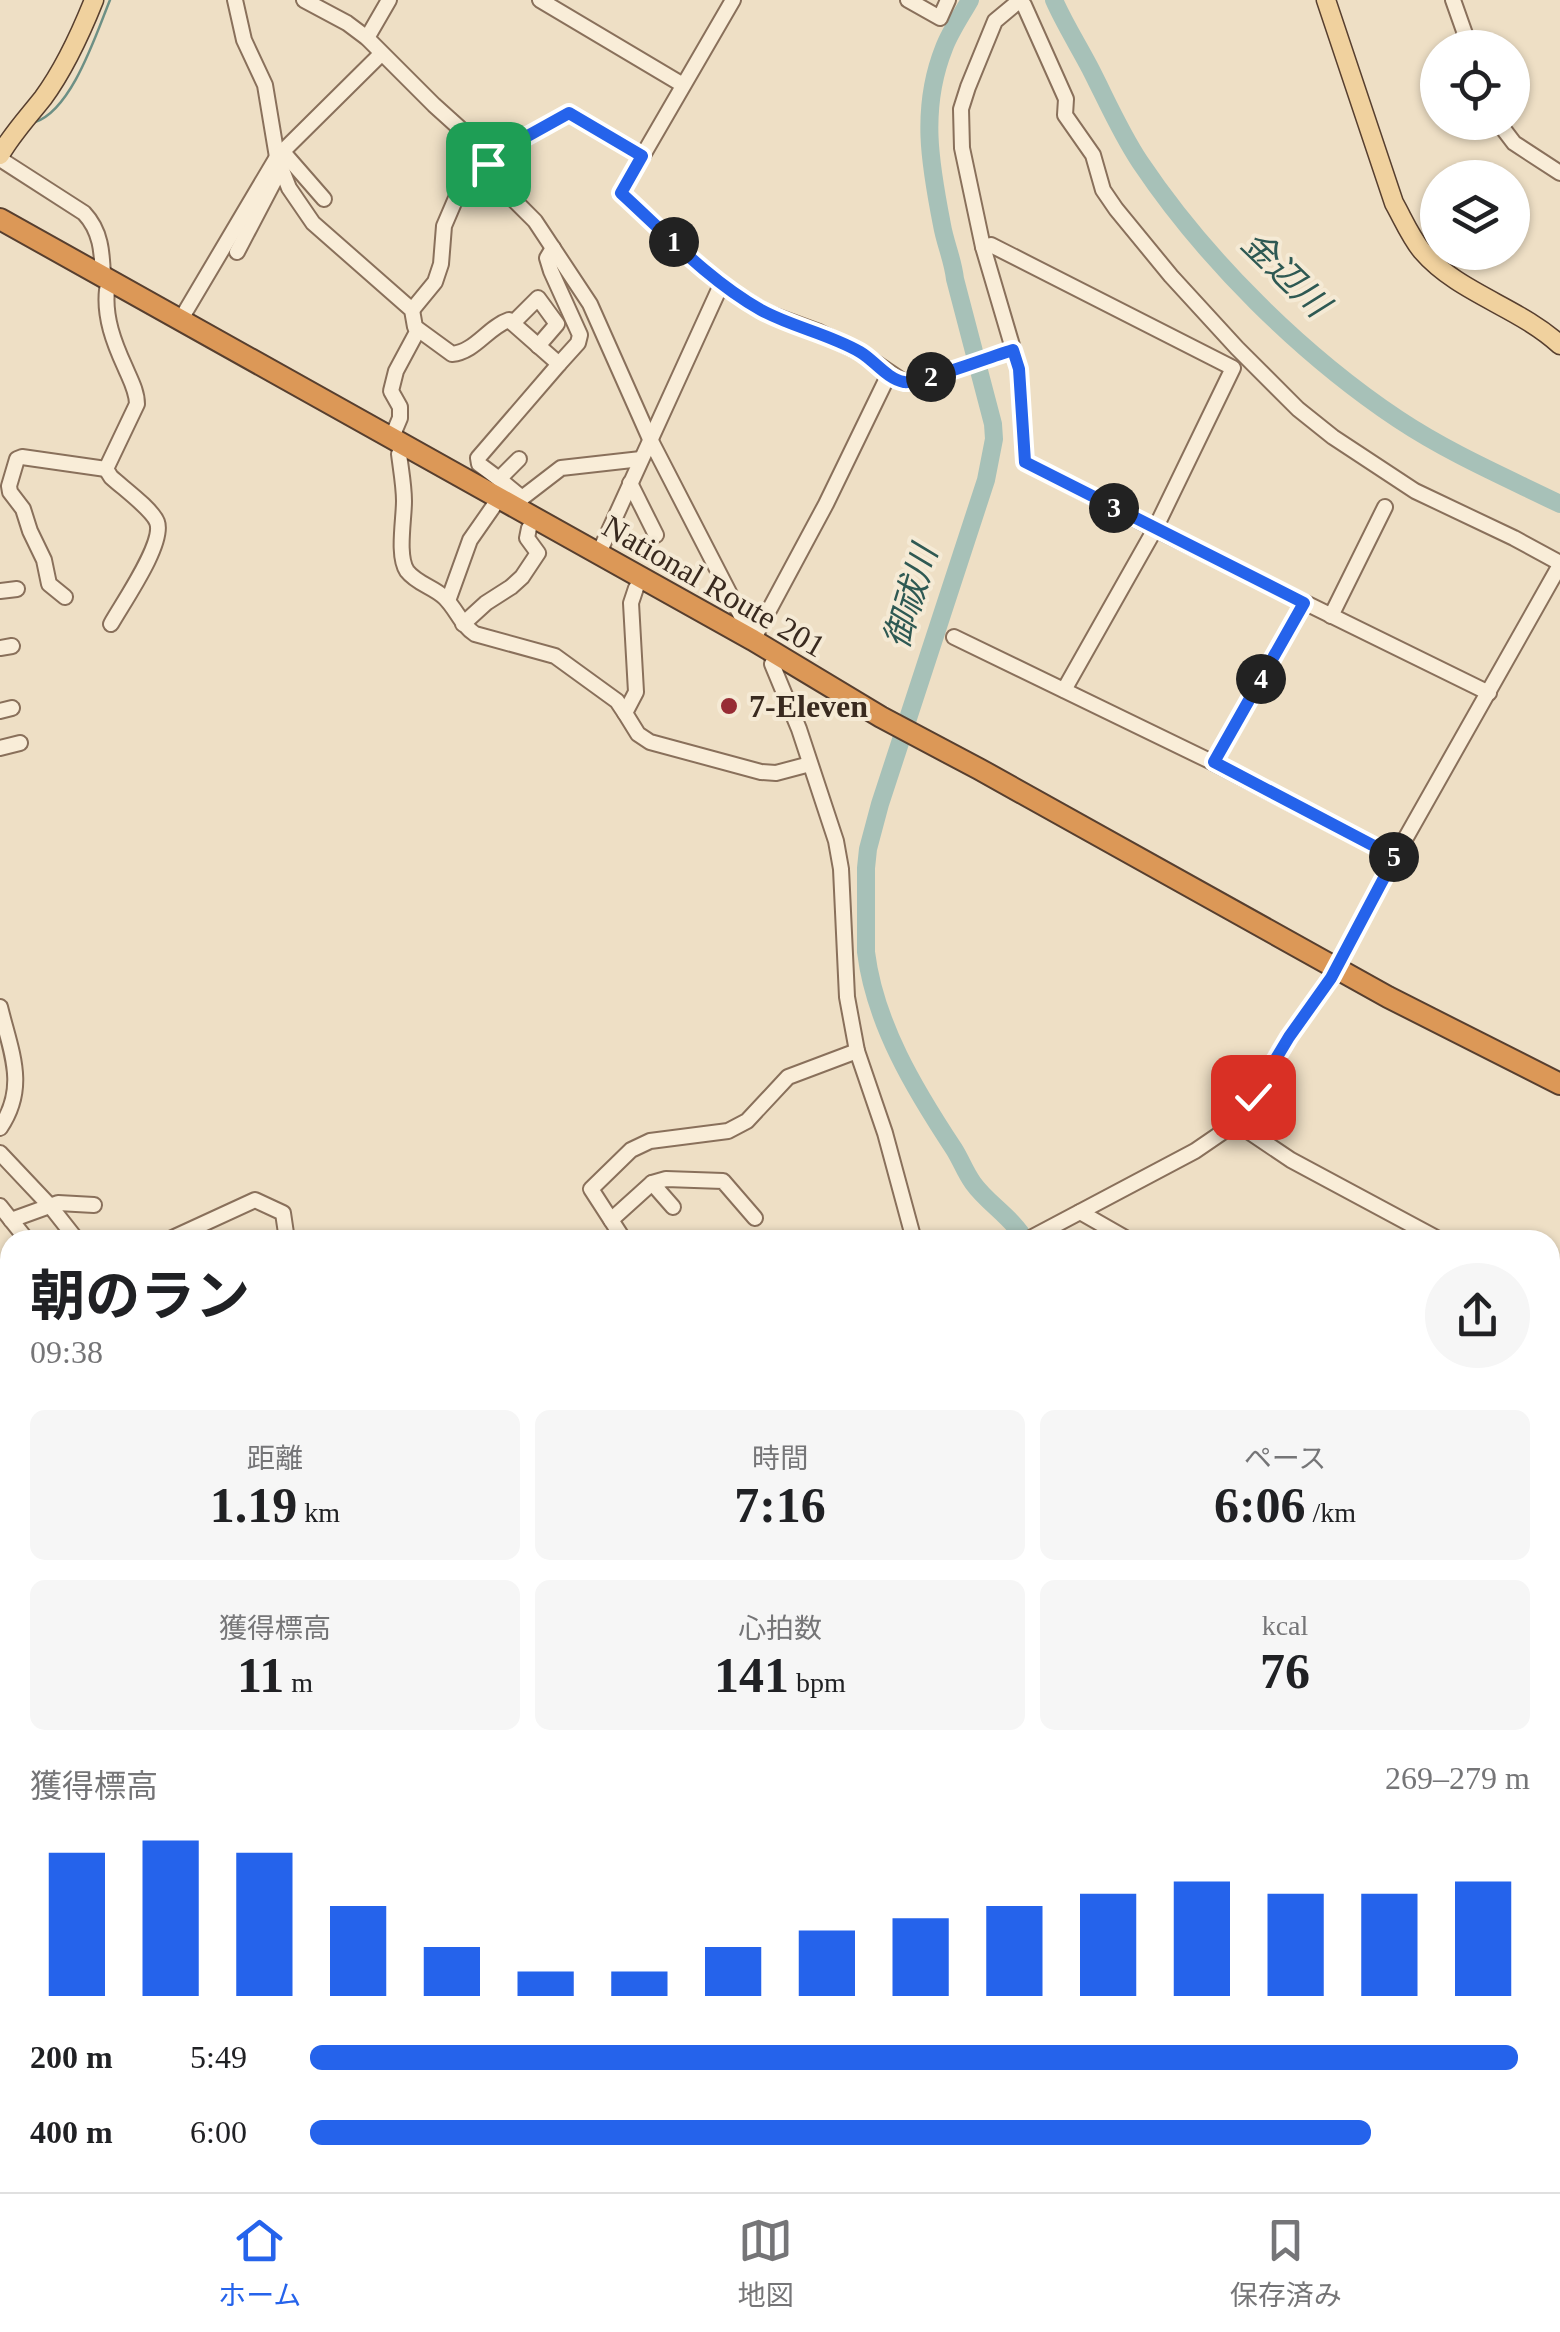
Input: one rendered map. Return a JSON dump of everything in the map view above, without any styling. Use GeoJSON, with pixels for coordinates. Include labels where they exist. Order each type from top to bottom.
{"type":"FeatureCollection","features":[{"type":"Feature","properties":{"kind":"highway","name":"National Route 201"},"geometry":{"type":"LineString","coordinates":[[0,219],[105,283],[396,446],[519,503],[598,555],[753,640],[879,722]]}},
{"type":"Feature","properties":{"kind":"highway","name":"National Route 201"},"geometry":{"type":"LineString","coordinates":[[0,233],[182,319],[493,507],[636,588],[1560,1097]]}},
{"type":"Feature","properties":{"kind":"highway","name":"National Route 201"},"geometry":{"type":"LineString","coordinates":[[1333,973],[1560,1084]]}},
{"type":"Feature","properties":{"kind":"main road"},"geometry":{"type":"LineString","coordinates":[[0,157],[71,54],[94,0]]}},
{"type":"Feature","properties":{"kind":"main road"},"geometry":{"type":"LineString","coordinates":[[1326,0],[1394,203],[1410,234],[1436,264],[1560,345]]}},
{"type":"Feature","properties":{"kind":"street"},"geometry":{"type":"LineString","coordinates":[[234,0],[244,40],[265,85],[289,188],[313,223],[412,310],[414,327],[452,354],[462,353],[510,320],[559,364]]}},
{"type":"Feature","properties":{"kind":"street"},"geometry":{"type":"LineString","coordinates":[[304,0],[347,22],[367,38],[485,151],[501,187],[535,221],[590,304],[650,439],[753,640]]}},
{"type":"Feature","properties":{"kind":"street"},"geometry":{"type":"LineString","coordinates":[[540,0],[683,84]]}},
{"type":"Feature","properties":{"kind":"street"},"geometry":{"type":"LineString","coordinates":[[733,0],[621,193],[721,285],[768,314],[819,332],[861,353],[904,382],[1013,350]]}},
{"type":"Feature","properties":{"kind":"street"},"geometry":{"type":"LineString","coordinates":[[908,0],[940,18],[948,0]]}},
{"type":"Feature","properties":{"kind":"street"},"geometry":{"type":"LineString","coordinates":[[1453,0],[1464,30]]}},
{"type":"Feature","properties":{"kind":"street"},"geometry":{"type":"LineString","coordinates":[[1046,1230],[1195,1150],[1233,1125],[1333,973],[1395,857],[1489,693],[1560,564],[1415,492],[1382,470],[1298,410],[1237,348],[1171,276],[1103,190],[1093,155],[1065,115],[1066,100],[1019,1],[995,21],[961,110],[962,148],[984,247],[1019,369],[1025,462],[1489,693]]}},
{"type":"Feature","properties":{"kind":"street"},"geometry":{"type":"LineString","coordinates":[[367,38],[383,2]]}},
{"type":"Feature","properties":{"kind":"street"},"geometry":{"type":"LineString","coordinates":[[182,319],[280,159],[381,54]]}},
{"type":"Feature","properties":{"kind":"street"},"geometry":{"type":"LineString","coordinates":[[412,310],[435,282],[441,264],[444,226],[468,170],[569,113],[642,156]]}},
{"type":"Feature","properties":{"kind":"street"},"geometry":{"type":"LineString","coordinates":[[1512,140],[1560,173]]}},
{"type":"Feature","properties":{"kind":"street"},"geometry":{"type":"LineString","coordinates":[[0,157],[84,213],[99,236],[108,322],[138,404],[106,469]]}},
{"type":"Feature","properties":{"kind":"street"},"geometry":{"type":"LineString","coordinates":[[280,159],[324,198]]}},
{"type":"Feature","properties":{"kind":"street"},"geometry":{"type":"LineString","coordinates":[[237,252],[280,159]]}},
{"type":"Feature","properties":{"kind":"street"},"geometry":{"type":"LineString","coordinates":[[984,247],[991,245],[1233,368],[1155,529],[1064,690]]}},
{"type":"Feature","properties":{"kind":"street"},"geometry":{"type":"LineString","coordinates":[[553,248],[547,258],[580,335],[578,343],[478,458],[479,464],[499,479],[519,503],[561,468],[640,459]]}},
{"type":"Feature","properties":{"kind":"street"},"geometry":{"type":"LineString","coordinates":[[598,555],[721,285]]}},
{"type":"Feature","properties":{"kind":"street"},"geometry":{"type":"LineString","coordinates":[[513,323],[538,298],[556,324],[538,346]]}},
{"type":"Feature","properties":{"kind":"street"},"geometry":{"type":"LineString","coordinates":[[418,330],[396,371],[392,391],[400,407],[396,446],[404,500],[404,568],[448,601],[475,634],[556,656],[616,701],[638,734],[650,742],[761,772],[776,773],[810,764]]}},
{"type":"Feature","properties":{"kind":"street"},"geometry":{"type":"LineString","coordinates":[[753,640],[826,504],[889,374]]}},
{"type":"Feature","properties":{"kind":"street"},"geometry":{"type":"LineString","coordinates":[[65,597],[50,584],[23,509],[10,492],[17,459],[22,457],[106,469],[156,519],[159,530],[150,557],[111,624]]}},
{"type":"Feature","properties":{"kind":"street"},"geometry":{"type":"LineString","coordinates":[[499,479],[519,460]]}},
{"type":"Feature","properties":{"kind":"street"},"geometry":{"type":"LineString","coordinates":[[630,482],[656,535]]}},
{"type":"Feature","properties":{"kind":"street"},"geometry":{"type":"LineString","coordinates":[[1332,616],[1385,506]]}},
{"type":"Feature","properties":{"kind":"street"},"geometry":{"type":"LineString","coordinates":[[448,601],[470,540],[493,507]]}},
{"type":"Feature","properties":{"kind":"street"},"geometry":{"type":"LineString","coordinates":[[464,624],[522,577],[538,553],[527,538],[530,528]]}},
{"type":"Feature","properties":{"kind":"street"},"geometry":{"type":"LineString","coordinates":[[625,714],[636,692],[631,603],[636,588]]}},
{"type":"Feature","properties":{"kind":"street"},"geometry":{"type":"LineString","coordinates":[[0,591],[17,589]]}},
{"type":"Feature","properties":{"kind":"street"},"geometry":{"type":"LineString","coordinates":[[1214,762],[1304,603]]}},
{"type":"Feature","properties":{"kind":"street"},"geometry":{"type":"LineString","coordinates":[[954,636],[1214,762],[1395,857]]}},
{"type":"Feature","properties":{"kind":"street"},"geometry":{"type":"LineString","coordinates":[[772,664],[836,840],[847,997],[856,1051],[885,1133],[911,1230]]}},
{"type":"Feature","properties":{"kind":"street"},"geometry":{"type":"LineString","coordinates":[[0,748],[20,743]]}},
{"type":"Feature","properties":{"kind":"street"},"geometry":{"type":"LineString","coordinates":[[0,1008],[17,1086],[14,1103],[0,1128]]}},
{"type":"Feature","properties":{"kind":"street"},"geometry":{"type":"LineString","coordinates":[[618,1230],[591,1188],[631,1150],[650,1141],[728,1132],[747,1121],[788,1077],[856,1051]]}},
{"type":"Feature","properties":{"kind":"street"},"geometry":{"type":"LineString","coordinates":[[1233,1125],[1245,1128],[1292,1160],[1422,1230]]}},
{"type":"Feature","properties":{"kind":"street"},"geometry":{"type":"LineString","coordinates":[[0,1153],[69,1230]]}},
{"type":"Feature","properties":{"kind":"street"},"geometry":{"type":"LineString","coordinates":[[611,1220],[652,1183],[666,1179],[723,1180],[755,1218]]}},
{"type":"Feature","properties":{"kind":"street"},"geometry":{"type":"LineString","coordinates":[[652,1183],[673,1207]]}},
{"type":"Feature","properties":{"kind":"street"},"geometry":{"type":"LineString","coordinates":[[190,1230],[255,1200],[283,1213],[286,1230]]}},
{"type":"Feature","properties":{"kind":"street"},"geometry":{"type":"LineString","coordinates":[[11,1220],[58,1204],[94,1205]]}},
{"type":"Feature","properties":{"kind":"street"},"geometry":{"type":"LineString","coordinates":[[0,1206],[20,1230]]}},
{"type":"Feature","properties":{"kind":"street"},"geometry":{"type":"LineString","coordinates":[[1080,1212],[1112,1230]]}},
{"type":"Feature","properties":{"kind":"waterway"},"geometry":{"type":"LineString","coordinates":[[35,122],[48,115],[71,87],[110,0]]}},
{"type":"Feature","properties":{"kind":"waterway","name":"御祓川"},"geometry":{"type":"LineString","coordinates":[[970,0],[946,42],[937,70],[930,136],[943,232],[994,439],[986,480],[868,849],[866,952],[878,1005],[911,1080],[973,1183],[1018,1230]]}},
{"type":"Feature","properties":{"kind":"waterway","name":"金辺川"},"geometry":{"type":"LineString","coordinates":[[1054,0],[1140,162],[1194,234],[1257,302],[1326,365],[1398,419],[1457,454],[1560,504]]}},
{"type":"Feature","properties":{"kind":"place","name":"7-Eleven"},"geometry":{"type":"Point","coordinates":[729,706]}},
{"type":"Feature","properties":{"kind":"route"},"geometry":{"type":"LineString","coordinates":[[488,164],[486,159],[569,113],[642,156],[621,193],[721,285],[768,314],[819,332],[861,353],[904,382],[1013,350],[1019,369],[1025,462],[1304,603],[1214,762],[1395,857],[1331,978],[1253,1097]]}}]}
